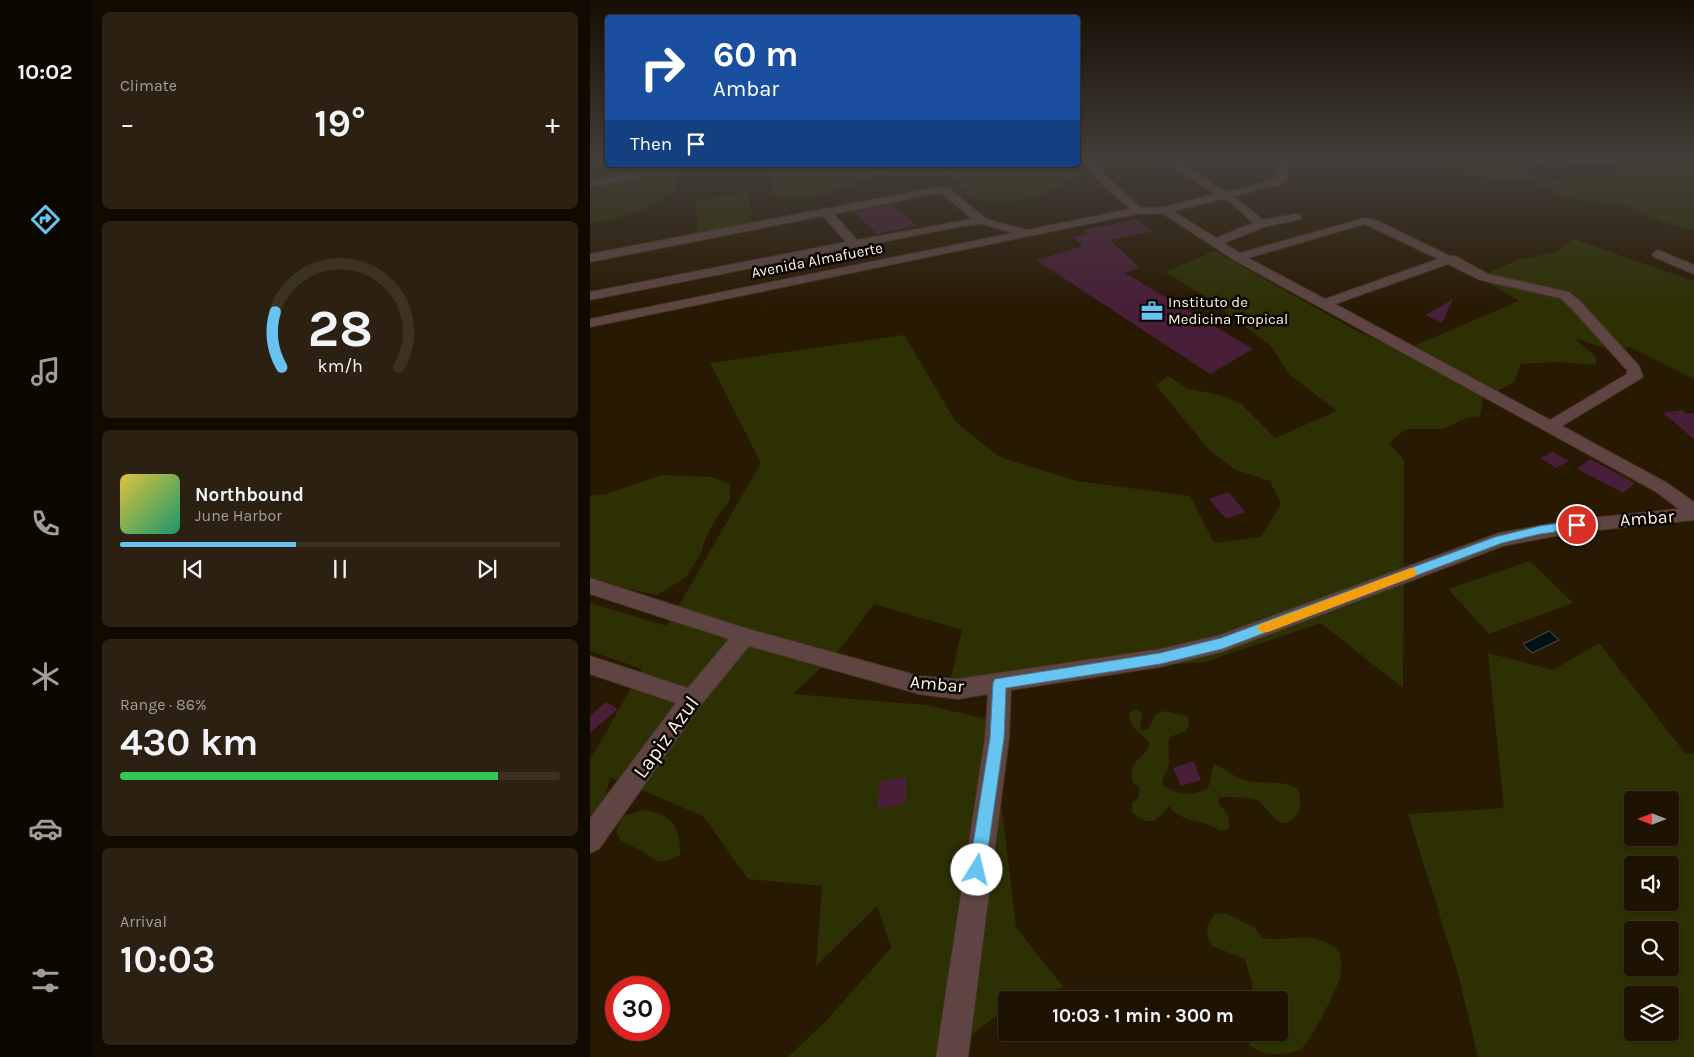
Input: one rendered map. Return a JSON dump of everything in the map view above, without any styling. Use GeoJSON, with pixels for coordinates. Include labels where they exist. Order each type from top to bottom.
{"type":"FeatureCollection","features":[{"type":"Feature","properties":{"kind":"street"},"geometry":{"type":"LineString","coordinates":[[590,258],[840,209]]}},
{"type":"Feature","properties":{"kind":"street"},"geometry":{"type":"LineString","coordinates":[[968,209],[982,221],[1026,233]]}},
{"type":"Feature","properties":{"kind":"street"},"geometry":{"type":"LineString","coordinates":[[1245,209],[1261,224]]}},
{"type":"Feature","properties":{"kind":"street","name":"Avenida Almafuerte"},"geometry":{"type":"LineString","coordinates":[[590,323],[1026,233],[1138,211],[1164,210]]}},
{"type":"Feature","properties":{"kind":"street"},"geometry":{"type":"LineString","coordinates":[[1164,210],[1238,257],[1661,487],[1694,513]]}},
{"type":"Feature","properties":{"kind":"street"},"geometry":{"type":"LineString","coordinates":[[826,212],[854,244]]}},
{"type":"Feature","properties":{"kind":"street"},"geometry":{"type":"LineString","coordinates":[[1217,242],[1261,224],[1296,217]]}},
{"type":"Feature","properties":{"kind":"street"},"geometry":{"type":"LineString","coordinates":[[590,296],[982,221]]}},
{"type":"Feature","properties":{"kind":"street"},"geometry":{"type":"LineString","coordinates":[[1238,257],[1365,221],[1374,223],[1451,259],[1484,277],[1564,295],[1576,305],[1634,369],[1635,376],[1550,426]]}},
{"type":"Feature","properties":{"kind":"street"},"geometry":{"type":"LineString","coordinates":[[1658,254],[1694,270]]}},
{"type":"Feature","properties":{"kind":"street"},"geometry":{"type":"LineString","coordinates":[[1324,304],[1451,259]]}},
{"type":"Feature","properties":{"kind":"street","name":"Ambar"},"geometry":{"type":"LineString","coordinates":[[590,586],[744,636],[919,685],[958,689],[1160,658],[1222,643],[1499,540],[1550,528],[1694,513]]}},
{"type":"Feature","properties":{"kind":"street","name":"Lapiz Azul"},"geometry":{"type":"LineString","coordinates":[[590,840],[692,699],[744,636]]}},
{"type":"Feature","properties":{"kind":"street"},"geometry":{"type":"LineString","coordinates":[[590,665],[692,699]]}},
{"type":"Feature","properties":{"kind":"street"},"geometry":{"type":"LineString","coordinates":[[952,1057],[997,738],[1000,683]]}},
{"type":"Feature","properties":{"kind":"green space"},"geometry":{"type":"Polygon","coordinates":[[[590,209],[641,209],[613,218],[590,223],[590,209]]]}},
{"type":"Feature","properties":{"kind":"green space"},"geometry":{"type":"Polygon","coordinates":[[[697,209],[751,209],[753,224],[698,232],[697,209]]]}},
{"type":"Feature","properties":{"kind":"green space"},"geometry":{"type":"Polygon","coordinates":[[[1633,209],[1694,209],[1694,230],[1671,225],[1633,209]]]}},
{"type":"Feature","properties":{"kind":"green space"},"geometry":{"type":"Polygon","coordinates":[[[1573,239],[1694,281],[1694,379],[1630,347],[1614,351],[1574,338],[1596,357],[1596,365],[1558,362],[1521,364],[1514,382],[1483,399],[1480,416],[1466,418],[1443,429],[1406,429],[1389,443],[1404,460],[1403,688],[1321,623],[1205,662],[950,682],[962,630],[874,604],[837,653],[793,694],[926,705],[1004,723],[1001,802],[1016,927],[1063,987],[1053,991],[998,991],[998,1015],[942,1057],[788,1057],[826,1021],[891,948],[877,906],[816,966],[822,886],[748,879],[703,816],[610,777],[595,844],[590,852],[590,760],[642,669],[590,651],[590,603],[667,626],[761,463],[710,363],[904,335],[956,422],[999,457],[1077,481],[1190,496],[1214,543],[1261,537],[1281,504],[1270,481],[1234,469],[1209,450],[1156,385],[1168,376],[1188,389],[1220,395],[1241,404],[1275,438],[1337,411],[1290,375],[1270,345],[1200,293],[1165,272],[1215,251],[1355,330],[1402,351],[1519,301],[1479,277],[1520,259],[1556,252],[1573,239]]]}},
{"type":"Feature","properties":{"kind":"green space"},"geometry":{"type":"Polygon","coordinates":[[[662,475],[712,477],[730,484],[730,500],[717,517],[706,537],[700,555],[686,577],[657,595],[590,581],[590,496],[606,494],[662,475]]]}},
{"type":"Feature","properties":{"kind":"green space"},"geometry":{"type":"Polygon","coordinates":[[[1530,561],[1573,603],[1489,634],[1448,589],[1530,561]]]}},
{"type":"Feature","properties":{"kind":"green space"},"geometry":{"type":"Polygon","coordinates":[[[1599,643],[1685,753],[1694,754],[1694,1057],[1478,1057],[1458,974],[1408,814],[1504,808],[1488,653],[1553,670],[1599,643]]]}},
{"type":"Feature","properties":{"kind":"green space"},"geometry":{"type":"Polygon","coordinates":[[[1137,709],[1142,714],[1140,729],[1148,730],[1156,714],[1164,711],[1188,716],[1189,724],[1186,731],[1170,737],[1168,745],[1169,765],[1162,784],[1167,788],[1184,793],[1195,793],[1207,789],[1214,764],[1243,780],[1280,783],[1298,789],[1300,804],[1297,815],[1288,822],[1282,823],[1277,821],[1259,801],[1241,797],[1219,797],[1219,805],[1229,819],[1229,829],[1220,831],[1207,824],[1180,816],[1169,806],[1160,816],[1152,821],[1138,817],[1132,812],[1132,803],[1139,797],[1139,788],[1133,783],[1132,770],[1150,744],[1131,723],[1129,713],[1137,709]]]}},
{"type":"Feature","properties":{"kind":"green space"},"geometry":{"type":"Polygon","coordinates":[[[643,810],[661,815],[673,824],[679,837],[680,855],[667,861],[658,861],[626,844],[618,837],[618,825],[623,816],[643,810]]]}},
{"type":"Feature","properties":{"kind":"green space"},"geometry":{"type":"Polygon","coordinates":[[[1225,913],[1255,928],[1262,938],[1310,938],[1328,943],[1339,950],[1341,973],[1339,980],[1317,1025],[1300,1050],[1284,1054],[1266,1053],[1252,1047],[1247,1041],[1288,1041],[1288,991],[1252,991],[1245,959],[1212,946],[1208,937],[1208,926],[1215,914],[1225,913]]]}},
{"type":"Feature","properties":{"kind":"shaded area"},"geometry":{"type":"Polygon","coordinates":[[[1549,631],[1559,640],[1532,653],[1523,644],[1549,631]]]}},
{"type":"Feature","properties":{"kind":"building"},"geometry":{"type":"Polygon","coordinates":[[[867,209],[898,209],[917,226],[877,234],[854,212],[867,209]]]}},
{"type":"Feature","properties":{"kind":"building","name":"Instituto de Medicina Tropical"},"geometry":{"type":"Polygon","coordinates":[[[1137,219],[1152,231],[1110,240],[1140,268],[1125,273],[1253,349],[1210,374],[1036,260],[1083,246],[1072,237],[1088,234],[1084,230],[1137,219]]]}},
{"type":"Feature","properties":{"kind":"building"},"geometry":{"type":"Polygon","coordinates":[[[1453,299],[1442,323],[1425,315],[1453,299]]]}},
{"type":"Feature","properties":{"kind":"building"},"geometry":{"type":"Polygon","coordinates":[[[1682,410],[1687,414],[1694,413],[1694,439],[1663,413],[1682,410]]]}},
{"type":"Feature","properties":{"kind":"building"},"geometry":{"type":"Polygon","coordinates":[[[1553,452],[1569,461],[1556,468],[1540,458],[1553,452]]]}},
{"type":"Feature","properties":{"kind":"building"},"geometry":{"type":"Polygon","coordinates":[[[1590,459],[1635,483],[1623,493],[1577,469],[1590,459]]]}},
{"type":"Feature","properties":{"kind":"building"},"geometry":{"type":"Polygon","coordinates":[[[1229,492],[1245,512],[1226,519],[1209,499],[1229,492]]]}},
{"type":"Feature","properties":{"kind":"building"},"geometry":{"type":"Polygon","coordinates":[[[606,702],[618,709],[590,733],[590,716],[606,702]]]}},
{"type":"Feature","properties":{"kind":"building"},"geometry":{"type":"Polygon","coordinates":[[[1194,761],[1201,780],[1181,786],[1173,768],[1194,761]]]}},
{"type":"Feature","properties":{"kind":"building"},"geometry":{"type":"Polygon","coordinates":[[[906,777],[906,804],[878,809],[879,782],[906,777]]]}},
{"type":"Feature","properties":{"kind":"slow traffic"},"geometry":{"type":"LineString","coordinates":[[1263,628],[1411,573]]}},
{"type":"Feature","properties":{"kind":"place","name":"Instituto de Medicina Tropical"},"geometry":{"type":"Point","coordinates":[1152,311]}},
{"type":"Feature","properties":{"kind":"route"},"geometry":{"type":"LineString","coordinates":[[977,870],[997,738],[1000,683],[1160,658],[1222,643],[1499,540],[1540,530],[1577,525]]}}]}
